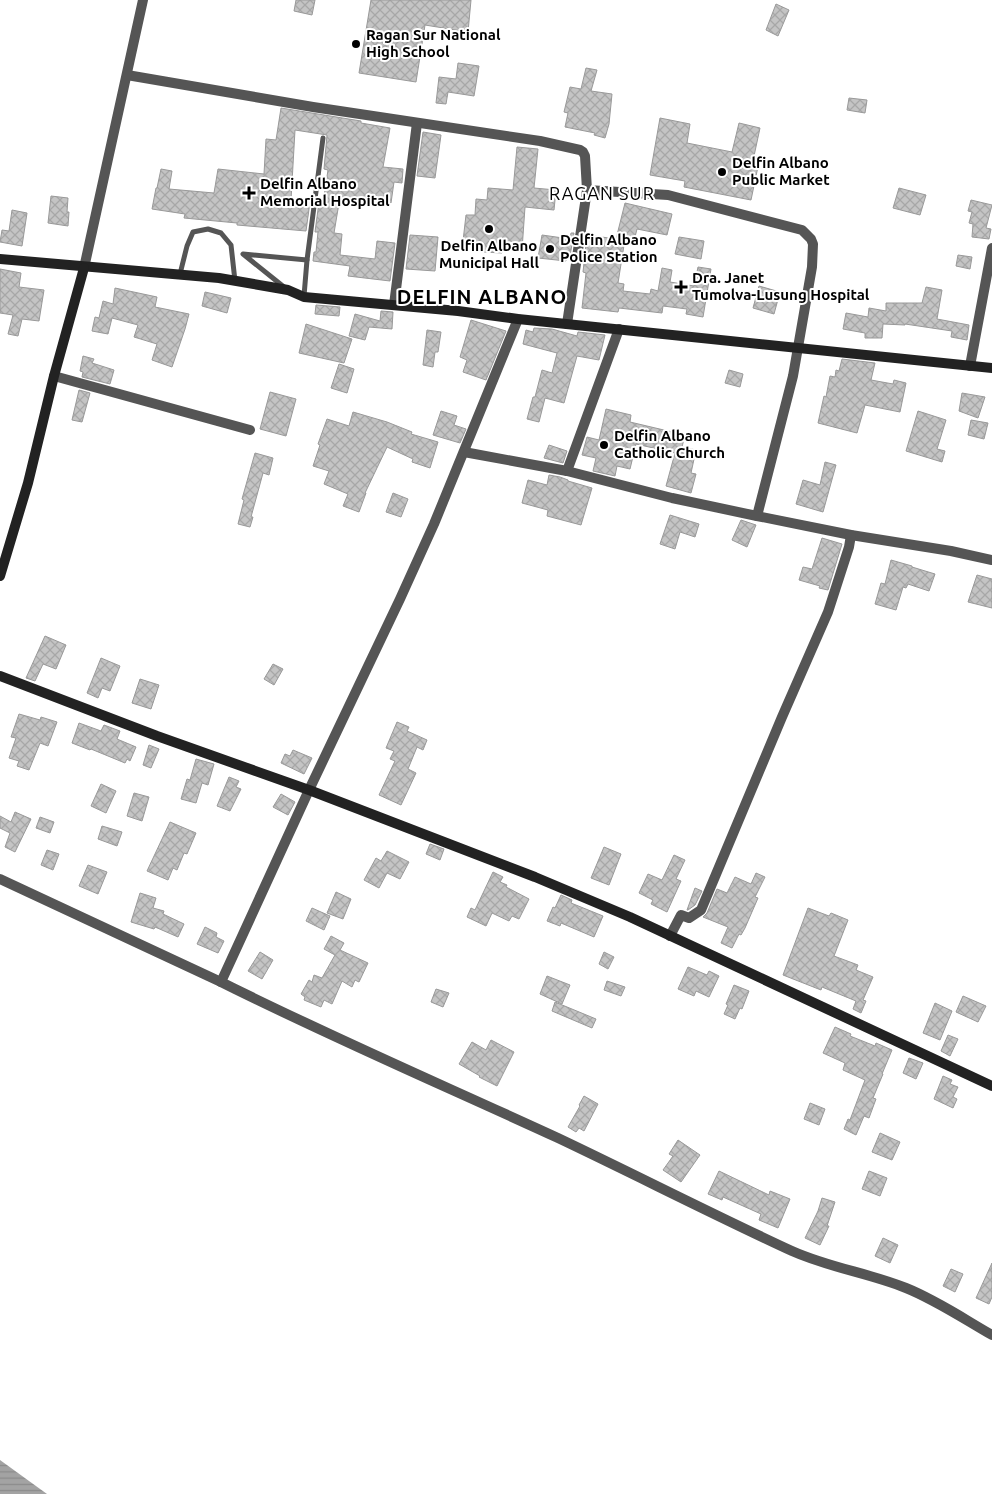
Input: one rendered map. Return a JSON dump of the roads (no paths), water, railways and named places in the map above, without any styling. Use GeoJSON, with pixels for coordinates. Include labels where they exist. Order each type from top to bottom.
{"type":"FeatureCollection","features":[{"type":"Feature","properties":{"kind":"street"},"geometry":{"type":"LineString","coordinates":[[0,576],[28,483],[54,376],[84,268],[143,0]]}},
{"type":"Feature","properties":{"kind":"street"},"geometry":{"type":"LineString","coordinates":[[127,75],[313,107],[576,148],[583,152],[585,156],[587,190],[567,324]]}},
{"type":"Feature","properties":{"kind":"street"},"geometry":{"type":"LineString","coordinates":[[394,305],[418,123]]}},
{"type":"Feature","properties":{"kind":"street"},"geometry":{"type":"LineString","coordinates":[[587,190],[668,196],[802,230],[812,238],[812,267],[793,376],[757,516]]}},
{"type":"Feature","properties":{"kind":"street"},"geometry":{"type":"LineString","coordinates":[[970,366],[992,248]]}},
{"type":"Feature","properties":{"kind":"street"},"geometry":{"type":"LineString","coordinates":[[0,259],[84,268],[219,278],[288,290],[304,297],[992,368]]}},
{"type":"Feature","properties":{"kind":"street"},"geometry":{"type":"LineString","coordinates":[[221,982],[434,524],[518,319]]}},
{"type":"Feature","properties":{"kind":"street"},"geometry":{"type":"LineString","coordinates":[[567,471],[619,329]]}},
{"type":"Feature","properties":{"kind":"street"},"geometry":{"type":"LineString","coordinates":[[54,376],[250,430]]}},
{"type":"Feature","properties":{"kind":"street"},"geometry":{"type":"LineString","coordinates":[[464,452],[567,471],[672,498],[757,516],[992,560]]}},
{"type":"Feature","properties":{"kind":"street"},"geometry":{"type":"LineString","coordinates":[[670,936],[681,915],[689,918],[702,910],[828,612],[849,547],[851,535]]}},
{"type":"Feature","properties":{"kind":"street"},"geometry":{"type":"LineString","coordinates":[[0,676],[535,876],[630,917],[992,1086]]}},
{"type":"Feature","properties":{"kind":"street"},"geometry":{"type":"LineString","coordinates":[[0,879],[614,1165],[722,1219],[836,1268],[893,1283],[908,1289],[992,1335]]}},
{"type":"Feature","properties":{"kind":"lane"},"geometry":{"type":"LineString","coordinates":[[304,297],[323,138]]}},
{"type":"Feature","properties":{"kind":"lane"},"geometry":{"type":"LineString","coordinates":[[180,274],[187,246],[193,232],[208,229],[221,233],[231,244],[235,282]]}},
{"type":"Feature","properties":{"kind":"lane"},"geometry":{"type":"LineString","coordinates":[[288,290],[243,254],[307,260]]}},
{"type":"Feature","properties":{"kind":"place","name":"Ragan Sur National High School"},"geometry":{"type":"Point","coordinates":[356,44]}},
{"type":"Feature","properties":{"kind":"place","name":"Delfin Albano Public Market"},"geometry":{"type":"Point","coordinates":[722,172]}},
{"type":"Feature","properties":{"kind":"place","name":"Delfin Albano Memorial Hospital"},"geometry":{"type":"Point","coordinates":[249,193]}},
{"type":"Feature","properties":{"kind":"place","name":"Delfin Albano Municipal Hall"},"geometry":{"type":"Point","coordinates":[489,229]}},
{"type":"Feature","properties":{"kind":"place","name":"Delfin Albano Police Station"},"geometry":{"type":"Point","coordinates":[550,249]}},
{"type":"Feature","properties":{"kind":"place","name":"Dra. Janet Tumolva-Lusung Hospital"},"geometry":{"type":"Point","coordinates":[681,287]}},
{"type":"Feature","properties":{"kind":"place","name":"Delfin Albano Catholic Church"},"geometry":{"type":"Point","coordinates":[604,445]}},
{"type":"Feature","properties":{"kind":"district","name":"RAGAN SUR"},"geometry":{"type":"Point","coordinates":[602,194]}},
{"type":"Feature","properties":{"kind":"district","name":"DELFIN ALBANO"},"geometry":{"type":"Point","coordinates":[482,297]}}]}
